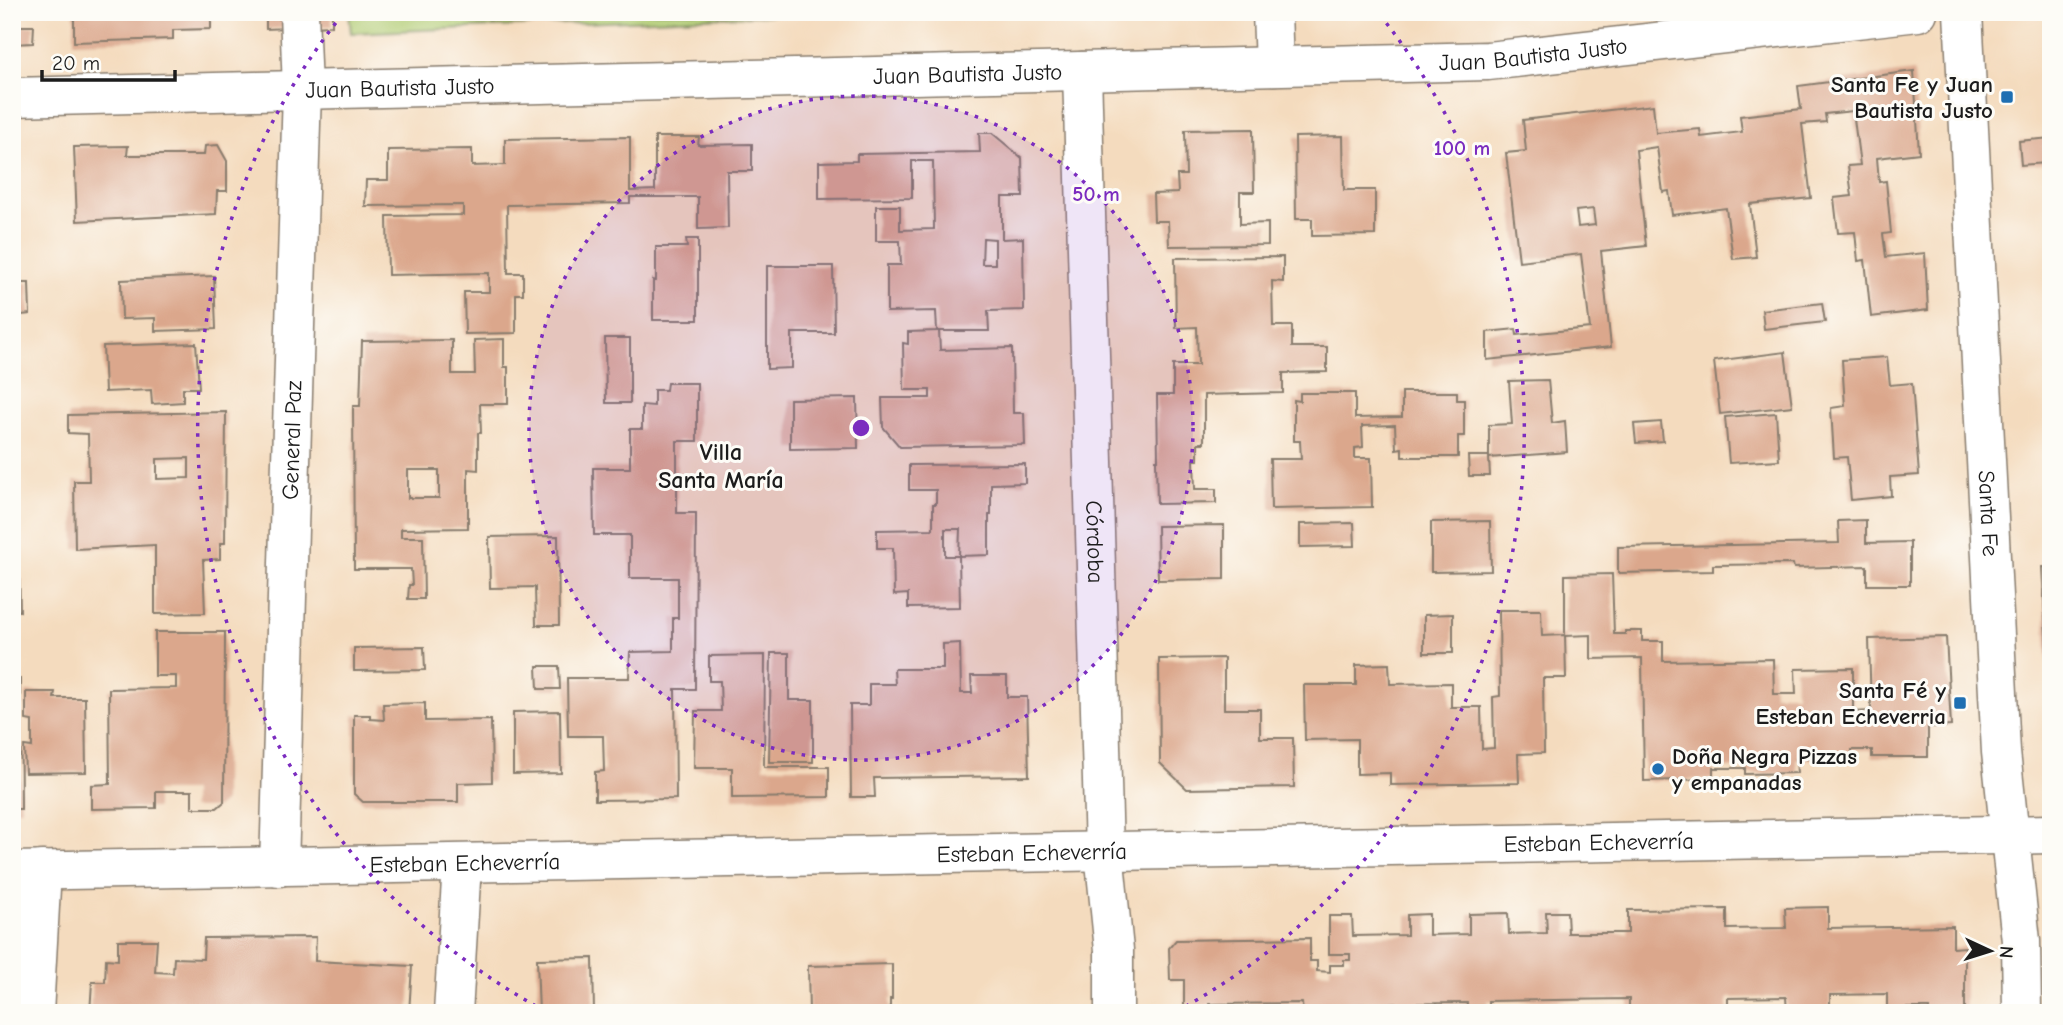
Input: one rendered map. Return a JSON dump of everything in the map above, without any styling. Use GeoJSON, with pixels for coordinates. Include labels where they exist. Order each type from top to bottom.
{"type":"FeatureCollection","features":[{"type":"Feature","properties":{"kind":"street","name":"General Paz"},"geometry":{"type":"LineString","coordinates":[[279,867],[302,90],[299,12]]}},
{"type":"Feature","properties":{"kind":"street"},"geometry":{"type":"LineString","coordinates":[[1272,12],[1273,66]]}},
{"type":"Feature","properties":{"kind":"street","name":"Juan Bautista Justo"},"geometry":{"type":"LineString","coordinates":[[12,97],[1488,61],[1918,12]]}},
{"type":"Feature","properties":{"kind":"street","name":"Santa Fe"},"geometry":{"type":"LineString","coordinates":[[1964,12],[2001,752],[2021,940],[2022,1013]]}},
{"type":"Feature","properties":{"kind":"street","name":"Córdoba"},"geometry":{"type":"LineString","coordinates":[[1082,71],[1104,852],[1114,950],[1114,1013]]}},
{"type":"Feature","properties":{"kind":"street","name":"Esteban Echeverría"},"geometry":{"type":"LineString","coordinates":[[27,870],[2051,834]]}},
{"type":"Feature","properties":{"kind":"street"},"geometry":{"type":"LineString","coordinates":[[453,1013],[462,864]]}},
{"type":"Feature","properties":{"kind":"street"},"geometry":{"type":"LineString","coordinates":[[27,870],[34,1013]]}},
{"type":"Feature","properties":{"kind":"green space"},"geometry":{"type":"Polygon","coordinates":[[[349,12],[844,12],[351,33],[349,12]]]}},
{"type":"Feature","properties":{"kind":"building"},"geometry":{"type":"Polygon","coordinates":[[[74,12],[211,12],[211,29],[173,30],[173,39],[74,42],[74,12]]]}},
{"type":"Feature","properties":{"kind":"building"},"geometry":{"type":"Polygon","coordinates":[[[266,12],[332,12],[332,26],[266,29],[266,12]]]}},
{"type":"Feature","properties":{"kind":"building"},"geometry":{"type":"Polygon","coordinates":[[[12,26],[34,26],[33,43],[12,44],[12,26]]]}},
{"type":"Feature","properties":{"kind":"building"},"geometry":{"type":"Polygon","coordinates":[[[1914,71],[1919,153],[1877,158],[1879,182],[1886,181],[1891,233],[1883,234],[1886,257],[1925,253],[1928,310],[1871,317],[1865,260],[1858,261],[1855,232],[1838,233],[1834,198],[1852,196],[1848,166],[1860,165],[1853,111],[1825,114],[1826,122],[1802,124],[1811,198],[1750,204],[1756,257],[1733,259],[1726,208],[1672,215],[1669,191],[1663,192],[1657,147],[1636,150],[1646,246],[1601,251],[1611,347],[1487,360],[1487,332],[1516,329],[1517,335],[1590,328],[1581,254],[1519,261],[1506,153],[1526,151],[1523,120],[1653,105],[1656,133],[1700,129],[1701,137],[1742,132],[1740,116],[1801,109],[1798,86],[1914,71]],[[1593,209],[1576,211],[1578,227],[1595,225],[1593,209]]]}},
{"type":"Feature","properties":{"kind":"building"},"geometry":{"type":"Polygon","coordinates":[[[1253,129],[1254,192],[1240,192],[1240,224],[1268,223],[1268,245],[1169,246],[1168,221],[1154,221],[1153,194],[1178,193],[1177,175],[1186,175],[1185,130],[1253,129]]]}},
{"type":"Feature","properties":{"kind":"building"},"geometry":{"type":"Polygon","coordinates":[[[979,133],[992,133],[1022,158],[1023,197],[1002,197],[1002,239],[1023,238],[1024,310],[988,311],[989,331],[939,331],[940,350],[1012,348],[1013,413],[1024,413],[1025,445],[900,447],[883,427],[882,398],[930,398],[930,390],[904,390],[903,343],[908,344],[908,332],[937,331],[936,311],[887,312],[887,265],[901,265],[900,241],[876,241],[876,206],[900,206],[900,230],[934,229],[933,161],[912,161],[912,198],[819,199],[819,162],[857,161],[857,154],[980,152],[979,133]],[[983,238],[982,264],[995,264],[995,239],[983,238]]]}},
{"type":"Feature","properties":{"kind":"building"},"geometry":{"type":"Polygon","coordinates":[[[1343,136],[1344,190],[1375,190],[1375,235],[1312,236],[1312,219],[1296,219],[1295,137],[1343,136]]]}},
{"type":"Feature","properties":{"kind":"building"},"geometry":{"type":"Polygon","coordinates":[[[630,137],[630,191],[655,190],[655,137],[699,137],[698,145],[752,144],[752,171],[727,171],[728,228],[698,229],[698,197],[630,197],[630,203],[507,205],[508,273],[523,273],[523,294],[516,294],[516,333],[465,334],[464,292],[489,292],[489,273],[388,275],[387,216],[463,215],[463,205],[365,206],[366,180],[388,180],[388,150],[472,149],[472,166],[505,165],[505,139],[630,137]]]}},
{"type":"Feature","properties":{"kind":"building"},"geometry":{"type":"Polygon","coordinates":[[[2051,138],[2049,186],[2046,163],[2021,165],[2019,141],[2051,138]]]}},
{"type":"Feature","properties":{"kind":"building"},"geometry":{"type":"Polygon","coordinates":[[[218,145],[227,161],[227,191],[217,191],[216,214],[77,221],[74,147],[128,146],[127,155],[204,155],[205,146],[218,145]]]}},
{"type":"Feature","properties":{"kind":"building"},"geometry":{"type":"Polygon","coordinates":[[[686,239],[698,239],[698,320],[653,320],[656,247],[687,247],[686,239]]]}},
{"type":"Feature","properties":{"kind":"building"},"geometry":{"type":"Polygon","coordinates":[[[1283,257],[1283,282],[1272,281],[1273,326],[1292,326],[1292,347],[1327,347],[1327,372],[1283,373],[1283,393],[1204,395],[1204,443],[1198,443],[1198,460],[1194,460],[1195,489],[1216,489],[1216,503],[1157,504],[1157,395],[1173,395],[1173,365],[1198,365],[1197,327],[1176,328],[1175,258],[1283,257]]]}},
{"type":"Feature","properties":{"kind":"building"},"geometry":{"type":"Polygon","coordinates":[[[767,266],[833,266],[834,333],[792,333],[792,368],[767,369],[767,266]]]}},
{"type":"Feature","properties":{"kind":"building"},"geometry":{"type":"Polygon","coordinates":[[[214,276],[216,329],[155,331],[155,318],[122,319],[121,280],[214,276]]]}},
{"type":"Feature","properties":{"kind":"building"},"geometry":{"type":"Polygon","coordinates":[[[12,283],[29,283],[30,314],[12,316],[12,283]]]}},
{"type":"Feature","properties":{"kind":"building"},"geometry":{"type":"Polygon","coordinates":[[[1822,303],[1825,322],[1764,329],[1762,310],[1822,303]]]}},
{"type":"Feature","properties":{"kind":"building"},"geometry":{"type":"Polygon","coordinates":[[[605,338],[630,338],[630,403],[606,403],[605,338]]]}},
{"type":"Feature","properties":{"kind":"building"},"geometry":{"type":"Polygon","coordinates":[[[504,339],[504,367],[508,367],[508,404],[480,404],[478,470],[468,469],[468,528],[401,529],[401,537],[423,537],[424,599],[408,599],[409,585],[412,585],[411,569],[354,569],[353,406],[360,406],[362,341],[452,340],[452,374],[475,374],[474,340],[504,339]],[[408,470],[408,498],[439,498],[439,470],[408,470]]]}},
{"type":"Feature","properties":{"kind":"building"},"geometry":{"type":"Polygon","coordinates":[[[196,343],[199,388],[183,388],[183,402],[152,404],[151,390],[105,392],[103,346],[196,343]]]}},
{"type":"Feature","properties":{"kind":"building"},"geometry":{"type":"Polygon","coordinates":[[[1785,352],[1792,406],[1720,414],[1714,361],[1785,352]]]}},
{"type":"Feature","properties":{"kind":"building"},"geometry":{"type":"Polygon","coordinates":[[[1887,357],[1890,385],[1912,383],[1919,475],[1890,477],[1891,496],[1851,500],[1847,457],[1834,458],[1831,408],[1845,406],[1842,360],[1887,357]]]}},
{"type":"Feature","properties":{"kind":"building"},"geometry":{"type":"Polygon","coordinates":[[[1548,380],[1552,423],[1565,421],[1567,452],[1489,458],[1490,476],[1469,476],[1468,456],[1489,456],[1489,425],[1512,424],[1509,381],[1548,380]]]}},
{"type":"Feature","properties":{"kind":"building"},"geometry":{"type":"Polygon","coordinates":[[[667,383],[697,383],[697,441],[677,441],[677,513],[696,513],[695,689],[675,689],[676,799],[595,800],[595,772],[604,771],[603,736],[568,736],[567,678],[629,678],[630,652],[673,651],[673,618],[678,618],[678,578],[630,578],[630,535],[594,535],[593,468],[630,468],[630,429],[642,429],[642,405],[654,406],[654,390],[666,390],[667,383]]]}},
{"type":"Feature","properties":{"kind":"building"},"geometry":{"type":"Polygon","coordinates":[[[1402,392],[1457,392],[1457,400],[1464,400],[1464,436],[1458,436],[1458,457],[1402,457],[1402,448],[1396,449],[1395,425],[1362,426],[1363,447],[1355,448],[1355,458],[1371,458],[1372,507],[1271,509],[1270,459],[1301,459],[1300,441],[1294,441],[1294,400],[1300,401],[1300,393],[1355,393],[1355,418],[1402,417],[1402,392]]]}},
{"type":"Feature","properties":{"kind":"building"},"geometry":{"type":"Polygon","coordinates":[[[857,398],[858,448],[790,449],[790,399],[857,398]]]}},
{"type":"Feature","properties":{"kind":"building"},"geometry":{"type":"Polygon","coordinates":[[[226,412],[225,543],[220,543],[220,559],[203,560],[205,613],[155,614],[155,545],[75,549],[74,481],[89,481],[88,434],[68,433],[68,415],[226,412]],[[189,458],[157,459],[157,479],[189,478],[189,458]]]}},
{"type":"Feature","properties":{"kind":"building"},"geometry":{"type":"Polygon","coordinates":[[[1776,413],[1779,460],[1729,463],[1725,417],[1776,413]]]}},
{"type":"Feature","properties":{"kind":"building"},"geometry":{"type":"Polygon","coordinates":[[[1661,422],[1663,441],[1636,443],[1634,424],[1661,422]]]}},
{"type":"Feature","properties":{"kind":"building"},"geometry":{"type":"Polygon","coordinates":[[[1025,464],[1025,483],[991,484],[989,555],[959,556],[960,607],[908,608],[908,594],[894,595],[893,548],[877,548],[877,530],[933,529],[933,504],[936,504],[936,490],[909,490],[909,465],[1025,464]],[[945,529],[945,556],[959,556],[960,529],[945,529]]]}},
{"type":"Feature","properties":{"kind":"building"},"geometry":{"type":"Polygon","coordinates":[[[1866,520],[1866,543],[1910,542],[1910,585],[1867,585],[1867,566],[1794,568],[1793,564],[1713,565],[1713,571],[1618,573],[1618,547],[1839,543],[1838,521],[1866,520]]]}},
{"type":"Feature","properties":{"kind":"building"},"geometry":{"type":"Polygon","coordinates":[[[1490,521],[1491,571],[1431,572],[1431,522],[1490,521]]]}},
{"type":"Feature","properties":{"kind":"building"},"geometry":{"type":"Polygon","coordinates":[[[1354,523],[1355,546],[1300,547],[1300,524],[1354,523]]]}},
{"type":"Feature","properties":{"kind":"building"},"geometry":{"type":"Polygon","coordinates":[[[1224,525],[1224,579],[1158,580],[1157,526],[1224,525]]]}},
{"type":"Feature","properties":{"kind":"building"},"geometry":{"type":"Polygon","coordinates":[[[558,536],[559,625],[536,625],[535,587],[490,588],[489,537],[558,536]]]}},
{"type":"Feature","properties":{"kind":"building"},"geometry":{"type":"Polygon","coordinates":[[[12,566],[19,566],[20,611],[12,610],[12,566]]]}},
{"type":"Feature","properties":{"kind":"building"},"geometry":{"type":"Polygon","coordinates":[[[2042,567],[2051,567],[2051,687],[2049,687],[2042,567]]]}},
{"type":"Feature","properties":{"kind":"building"},"geometry":{"type":"Polygon","coordinates":[[[1612,574],[1614,634],[1642,631],[1642,641],[1663,641],[1663,661],[1773,659],[1774,694],[1796,694],[1795,669],[1853,668],[1853,712],[1871,711],[1869,639],[1946,637],[1951,726],[1928,727],[1928,757],[1872,757],[1872,750],[1852,750],[1852,758],[1796,759],[1797,773],[1745,774],[1745,768],[1713,768],[1713,779],[1644,781],[1642,658],[1591,659],[1591,635],[1565,636],[1565,575],[1612,574]]]}},
{"type":"Feature","properties":{"kind":"building"},"geometry":{"type":"Polygon","coordinates":[[[1499,610],[1541,610],[1542,636],[1565,635],[1566,678],[1543,678],[1544,753],[1518,754],[1519,783],[1390,785],[1390,773],[1357,774],[1357,739],[1305,740],[1304,685],[1356,685],[1356,665],[1389,664],[1390,684],[1451,683],[1451,707],[1481,707],[1482,749],[1494,748],[1493,697],[1500,696],[1499,610]]]}},
{"type":"Feature","properties":{"kind":"building"},"geometry":{"type":"Polygon","coordinates":[[[1453,614],[1453,653],[1424,653],[1424,615],[1453,614]]]}},
{"type":"Feature","properties":{"kind":"building"},"geometry":{"type":"Polygon","coordinates":[[[155,632],[225,632],[224,802],[217,808],[192,808],[192,791],[156,791],[156,808],[91,809],[91,785],[110,784],[109,689],[176,688],[176,676],[155,676],[155,632]]]}},
{"type":"Feature","properties":{"kind":"building"},"geometry":{"type":"Polygon","coordinates":[[[960,643],[961,693],[972,693],[971,676],[1007,676],[1007,697],[1027,697],[1029,776],[874,778],[875,797],[851,797],[850,705],[869,705],[869,684],[895,684],[894,669],[943,669],[943,644],[960,643]]]}},
{"type":"Feature","properties":{"kind":"building"},"geometry":{"type":"Polygon","coordinates":[[[424,647],[425,670],[354,671],[354,648],[424,647]]]}},
{"type":"Feature","properties":{"kind":"building"},"geometry":{"type":"Polygon","coordinates":[[[771,653],[789,653],[789,700],[813,700],[813,762],[769,762],[771,653]]]}},
{"type":"Feature","properties":{"kind":"building"},"geometry":{"type":"Polygon","coordinates":[[[765,655],[764,767],[829,767],[829,797],[732,798],[732,768],[694,768],[695,711],[721,711],[720,681],[709,681],[709,656],[765,655]]]}},
{"type":"Feature","properties":{"kind":"building"},"geometry":{"type":"Polygon","coordinates":[[[1224,658],[1224,709],[1260,709],[1260,738],[1293,738],[1294,787],[1187,789],[1160,763],[1159,659],[1224,658]]]}},
{"type":"Feature","properties":{"kind":"building"},"geometry":{"type":"Polygon","coordinates":[[[537,666],[559,666],[560,689],[538,689],[537,666]]]}},
{"type":"Feature","properties":{"kind":"building"},"geometry":{"type":"Polygon","coordinates":[[[12,679],[20,679],[21,809],[12,809],[12,679]]]}},
{"type":"Feature","properties":{"kind":"building"},"geometry":{"type":"Polygon","coordinates":[[[26,692],[55,692],[54,698],[85,698],[86,772],[25,773],[24,746],[32,747],[32,721],[26,720],[26,692]]]}},
{"type":"Feature","properties":{"kind":"building"},"geometry":{"type":"Polygon","coordinates":[[[425,703],[425,721],[491,720],[492,782],[458,783],[458,802],[363,802],[354,794],[354,715],[370,715],[370,719],[384,720],[383,704],[425,703]]]}},
{"type":"Feature","properties":{"kind":"building"},"geometry":{"type":"Polygon","coordinates":[[[560,711],[561,773],[513,774],[513,712],[560,711]]]}},
{"type":"Feature","properties":{"kind":"building"},"geometry":{"type":"Polygon","coordinates":[[[1828,907],[1828,928],[1953,926],[1953,948],[1965,947],[1965,1013],[1929,1013],[1929,1008],[1887,1008],[1887,994],[1830,995],[1830,1013],[1787,1013],[1786,997],[1728,998],[1728,1013],[1629,1012],[1629,999],[1488,1001],[1488,1013],[1467,1013],[1467,1003],[1355,1004],[1355,1013],[1303,1013],[1302,1003],[1209,1004],[1209,1013],[1184,1013],[1184,980],[1170,980],[1169,948],[1176,940],[1310,938],[1310,961],[1317,961],[1317,971],[1330,972],[1330,965],[1344,965],[1344,960],[1350,960],[1350,954],[1329,954],[1329,916],[1352,916],[1353,936],[1407,935],[1407,915],[1429,914],[1429,935],[1469,934],[1469,914],[1508,913],[1509,934],[1547,933],[1546,912],[1567,912],[1568,933],[1628,933],[1628,910],[1727,909],[1727,929],[1786,928],[1785,908],[1828,907]]]}},
{"type":"Feature","properties":{"kind":"building"},"geometry":{"type":"Polygon","coordinates":[[[316,937],[315,961],[412,966],[409,1013],[90,1013],[92,982],[105,982],[106,959],[118,960],[118,940],[157,940],[155,972],[173,973],[174,958],[203,959],[204,938],[316,937]]]}},
{"type":"Feature","properties":{"kind":"building"},"geometry":{"type":"Polygon","coordinates":[[[593,958],[594,1013],[539,1013],[537,959],[593,958]]]}},
{"type":"Feature","properties":{"kind":"building"},"geometry":{"type":"Polygon","coordinates":[[[892,964],[890,1013],[809,1013],[808,966],[892,964]]]}},
{"type":"Feature","properties":{"kind":"place","name":"Santa Fe y Juan Bautista Justo"},"geometry":{"type":"Point","coordinates":[2007,97]}},
{"type":"Feature","properties":{"kind":"place","name":"Santa Fé y Esteban Echeverria"},"geometry":{"type":"Point","coordinates":[1960,703]}},
{"type":"Feature","properties":{"kind":"place","name":"Doña Negra Pizzas y empanadas"},"geometry":{"type":"Point","coordinates":[1658,769]}},
{"type":"Feature","properties":{"kind":"district","name":"Villa Santa María"},"geometry":{"type":"Point","coordinates":[721,466]}}]}
